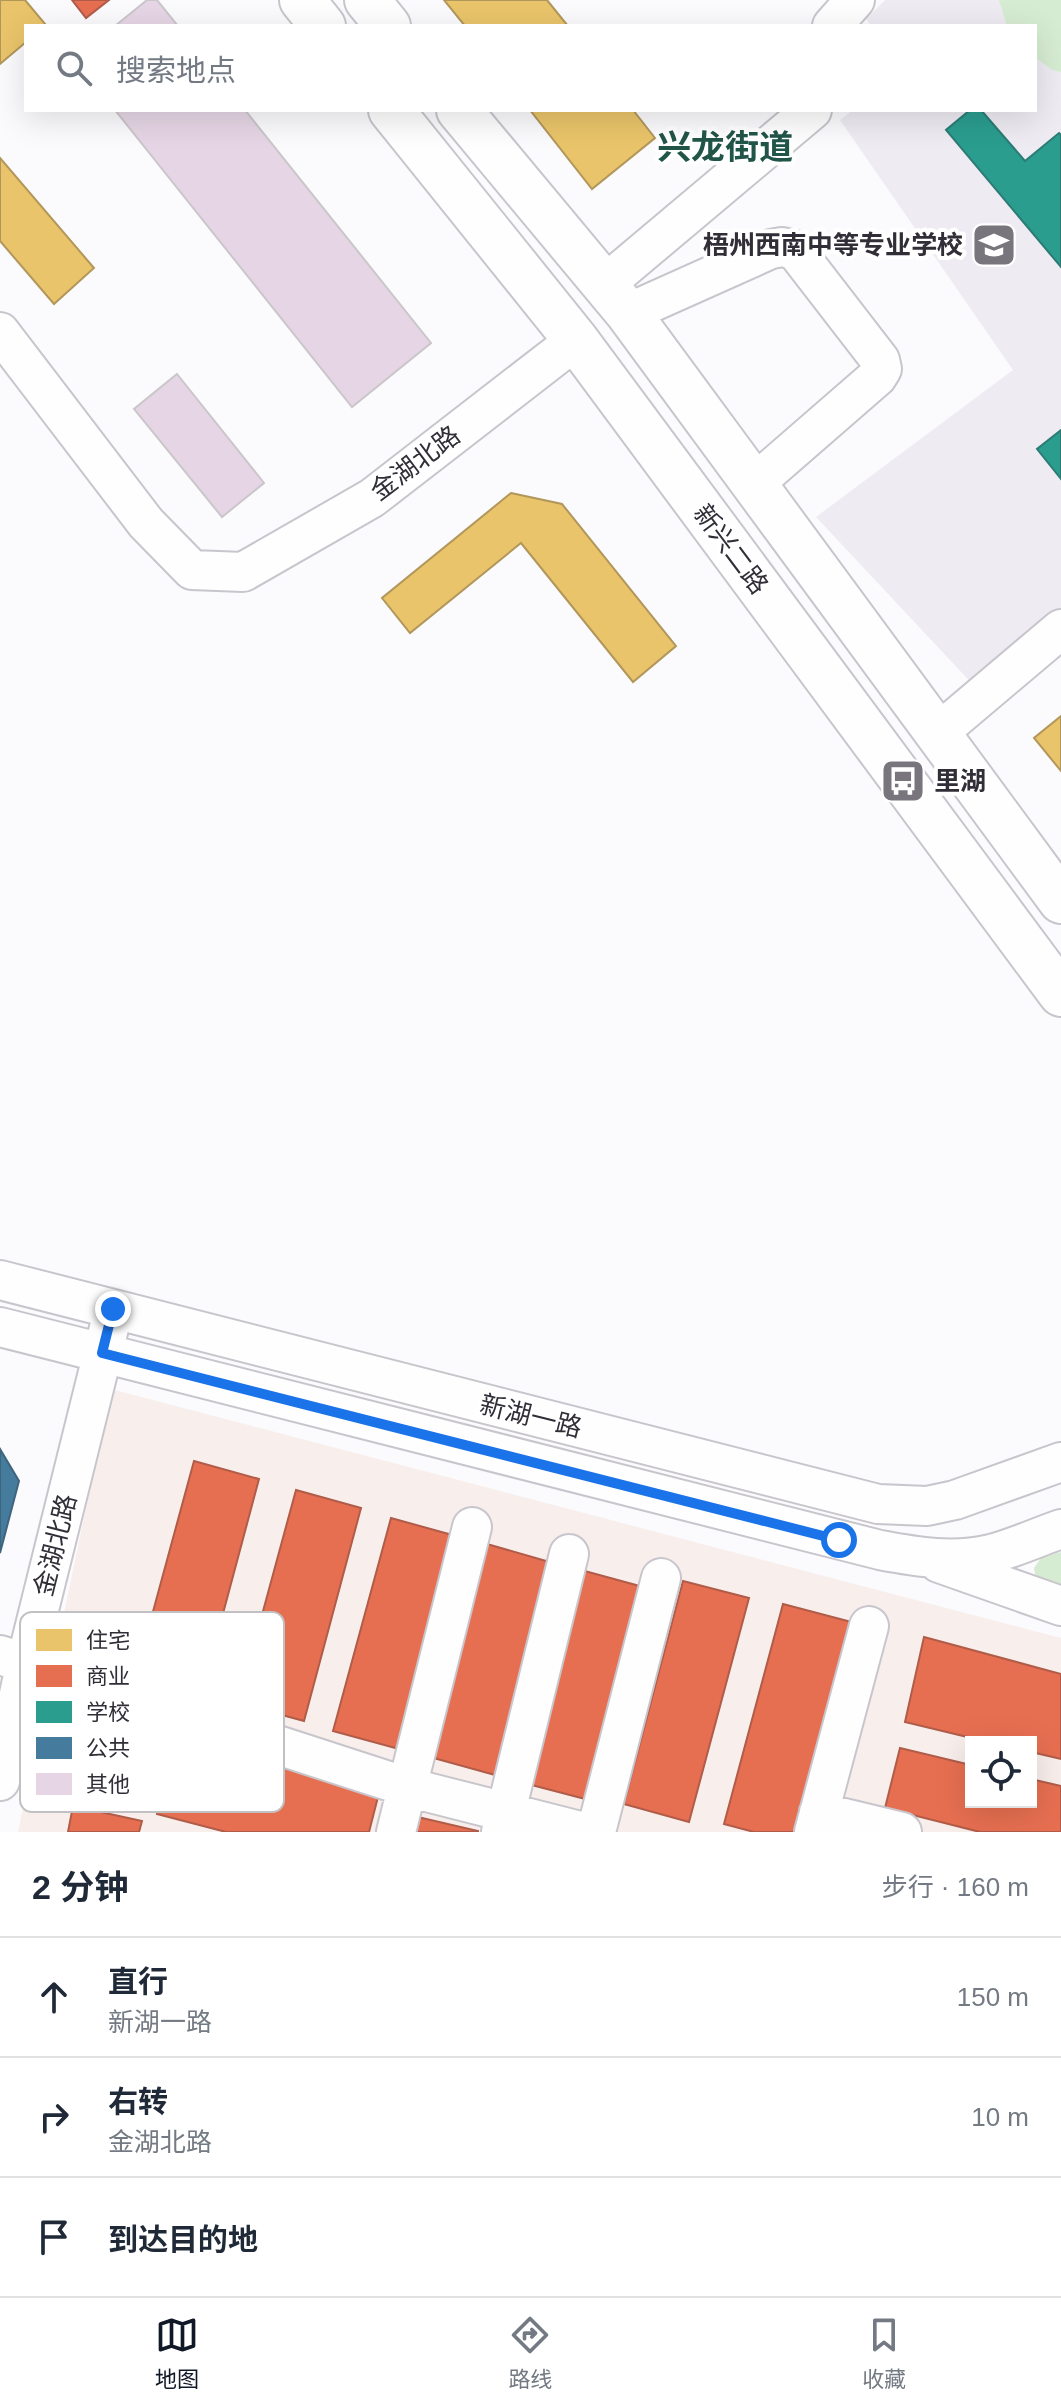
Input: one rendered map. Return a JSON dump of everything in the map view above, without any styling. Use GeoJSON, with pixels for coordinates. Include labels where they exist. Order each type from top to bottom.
{"type":"FeatureCollection","features":[{"type":"Feature","properties":{"kind":"main road"},"geometry":{"type":"LineString","coordinates":[[302,0],[321,24]]}},
{"type":"Feature","properties":{"kind":"main road"},"geometry":{"type":"LineString","coordinates":[[367,0],[386,24]]}},
{"type":"Feature","properties":{"kind":"main road","name":"新兴二路"},"geometry":{"type":"LineString","coordinates":[[393,112],[576,340],[1061,994]]}},
{"type":"Feature","properties":{"kind":"main road"},"geometry":{"type":"LineString","coordinates":[[461,112],[616,299],[1061,901]]}},
{"type":"Feature","properties":{"kind":"street"},"geometry":{"type":"LineString","coordinates":[[834,24],[855,0]]}},
{"type":"Feature","properties":{"kind":"street"},"geometry":{"type":"LineString","coordinates":[[616,299],[810,112]]}},
{"type":"Feature","properties":{"kind":"street"},"geometry":{"type":"LineString","coordinates":[[616,299],[771,249],[782,247],[795,250],[880,360],[882,369],[877,377],[754,484]]}},
{"type":"Feature","properties":{"kind":"street","name":"金湖北路"},"geometry":{"type":"LineString","coordinates":[[0,332],[146,523],[192,570],[243,572],[372,498],[576,340]]}},
{"type":"Feature","properties":{"kind":"street"},"geometry":{"type":"LineString","coordinates":[[938,733],[1061,629]]}},
{"type":"Feature","properties":{"kind":"street","name":"新湖一路"},"geometry":{"type":"LineString","coordinates":[[0,1280],[878,1504],[927,1506],[955,1500],[1061,1462]]}},
{"type":"Feature","properties":{"kind":"street","name":"金湖北路"},"geometry":{"type":"LineString","coordinates":[[27,1612],[113,1309]]}},
{"type":"Feature","properties":{"kind":"street","name":"新湖一路"},"geometry":{"type":"LineString","coordinates":[[0,1327],[880,1550],[925,1558],[958,1559],[991,1553],[1061,1529]]}},
{"type":"Feature","properties":{"kind":"street"},"geometry":{"type":"LineString","coordinates":[[396,1832],[472,1527]]}},
{"type":"Feature","properties":{"kind":"street"},"geometry":{"type":"LineString","coordinates":[[503,1822],[569,1554]]}},
{"type":"Feature","properties":{"kind":"street"},"geometry":{"type":"LineString","coordinates":[[925,1558],[1061,1606]]}},
{"type":"Feature","properties":{"kind":"street"},"geometry":{"type":"LineString","coordinates":[[596,1832],[661,1578]]}},
{"type":"Feature","properties":{"kind":"street"},"geometry":{"type":"LineString","coordinates":[[869,1626],[816,1822],[902,1832]]}},
{"type":"Feature","properties":{"kind":"street","name":"金湖北路"},"geometry":{"type":"LineString","coordinates":[[0,1781],[13,1659],[20,1635]]}},
{"type":"Feature","properties":{"kind":"street"},"geometry":{"type":"LineString","coordinates":[[284,1747],[503,1822],[584,1832]]}},
{"type":"Feature","properties":{"kind":"shaded area","name":"梧州西南中等专业学校"},"geometry":{"type":"Polygon","coordinates":[[[885,0],[1061,0],[1061,620],[979,691],[816,517],[1013,370],[840,120],[850,112],[1037,112],[1037,24],[870,24],[866,19],[885,0]]]}},
{"type":"Feature","properties":{"kind":"shaded area"},"geometry":{"type":"Polygon","coordinates":[[[111,1389],[1061,1638],[1061,1832],[18,1832],[22,1812],[284,1812],[284,1612],[64,1612],[111,1389]]]}},
{"type":"Feature","properties":{"kind":"green space"},"geometry":{"type":"Polygon","coordinates":[[[999,0],[1061,0],[1061,72],[1052,70],[1037,59],[1037,24],[1006,24],[999,0]]]}},
{"type":"Feature","properties":{"kind":"green space"},"geometry":{"type":"Polygon","coordinates":[[[1061,1552],[1061,1588],[1036,1580],[1034,1568],[1041,1558],[1061,1552]]]}},
{"type":"Feature","properties":{"kind":"building: 住宅"},"geometry":{"type":"Polygon","coordinates":[[[0,0],[25,0],[45,24],[24,24],[24,44],[0,64],[0,0]]]}},
{"type":"Feature","properties":{"kind":"building: 住宅"},"geometry":{"type":"Polygon","coordinates":[[[444,0],[547,0],[566,24],[463,24],[444,0]]]}},
{"type":"Feature","properties":{"kind":"building: 住宅"},"geometry":{"type":"Polygon","coordinates":[[[532,112],[635,112],[655,138],[592,189],[532,112]]]}},
{"type":"Feature","properties":{"kind":"building: 住宅"},"geometry":{"type":"Polygon","coordinates":[[[0,158],[94,268],[54,304],[0,241],[0,158]]]}},
{"type":"Feature","properties":{"kind":"building: 住宅"},"geometry":{"type":"Polygon","coordinates":[[[511,493],[562,504],[676,646],[633,682],[521,543],[410,633],[382,598],[511,493]]]}},
{"type":"Feature","properties":{"kind":"building: 住宅"},"geometry":{"type":"Polygon","coordinates":[[[1061,716],[1061,771],[1034,738],[1061,716]]]}},
{"type":"Feature","properties":{"kind":"building: 商业"},"geometry":{"type":"Polygon","coordinates":[[[72,0],[109,0],[86,18],[72,0]]]}},
{"type":"Feature","properties":{"kind":"building: 商业"},"geometry":{"type":"Polygon","coordinates":[[[194,1461],[259,1479],[223,1612],[153,1612],[194,1461]]]}},
{"type":"Feature","properties":{"kind":"building: 商业"},"geometry":{"type":"Polygon","coordinates":[[[296,1490],[361,1508],[304,1721],[284,1716],[284,1612],[263,1612],[296,1490]]]}},
{"type":"Feature","properties":{"kind":"building: 商业"},"geometry":{"type":"Polygon","coordinates":[[[391,1518],[456,1536],[399,1749],[333,1731],[391,1518]]]}},
{"type":"Feature","properties":{"kind":"building: 商业"},"geometry":{"type":"Polygon","coordinates":[[[487,1544],[553,1563],[495,1775],[430,1757],[487,1544]]]}},
{"type":"Feature","properties":{"kind":"building: 商业"},"geometry":{"type":"Polygon","coordinates":[[[581,1570],[647,1588],[589,1800],[524,1783],[581,1570]]]}},
{"type":"Feature","properties":{"kind":"building: 商业"},"geometry":{"type":"Polygon","coordinates":[[[683,1581],[749,1598],[689,1822],[624,1804],[683,1581]]]}},
{"type":"Feature","properties":{"kind":"building: 商业"},"geometry":{"type":"Polygon","coordinates":[[[783,1604],[859,1624],[804,1832],[754,1832],[724,1824],[783,1604]]]}},
{"type":"Feature","properties":{"kind":"building: 商业"},"geometry":{"type":"Polygon","coordinates":[[[924,1637],[1061,1674],[1061,1759],[1037,1753],[1037,1736],[965,1736],[905,1722],[924,1637]]]}},
{"type":"Feature","properties":{"kind":"building: 商业"},"geometry":{"type":"Polygon","coordinates":[[[900,1748],[965,1764],[965,1808],[1037,1808],[1037,1780],[1061,1786],[1061,1832],[980,1832],[885,1808],[900,1748]]]}},
{"type":"Feature","properties":{"kind":"building: 商业"},"geometry":{"type":"Polygon","coordinates":[[[284,1768],[379,1793],[369,1832],[226,1832],[157,1814],[284,1812],[284,1768]]]}},
{"type":"Feature","properties":{"kind":"building: 商业"},"geometry":{"type":"Polygon","coordinates":[[[72,1812],[101,1812],[142,1821],[139,1832],[68,1832],[72,1812]]]}},
{"type":"Feature","properties":{"kind":"building: 商业"},"geometry":{"type":"Polygon","coordinates":[[[405,1814],[478,1831],[478,1832],[401,1832],[405,1814]]]}},
{"type":"Feature","properties":{"kind":"building: 学校"},"geometry":{"type":"Polygon","coordinates":[[[968,112],[983,112],[1025,161],[1059,133],[1061,135],[1061,267],[946,130],[968,112]]]}},
{"type":"Feature","properties":{"kind":"building: 学校"},"geometry":{"type":"Polygon","coordinates":[[[1061,430],[1061,479],[1037,449],[1061,430]]]}},
{"type":"Feature","properties":{"kind":"building: 公共"},"geometry":{"type":"Polygon","coordinates":[[[0,1449],[19,1481],[0,1553],[0,1449]]]}},
{"type":"Feature","properties":{"kind":"building: 其他"},"geometry":{"type":"Polygon","coordinates":[[[147,0],[157,0],[176,24],[117,24],[147,0]]]}},
{"type":"Feature","properties":{"kind":"building: 其他"},"geometry":{"type":"Polygon","coordinates":[[[117,112],[247,112],[431,343],[352,407],[117,112]]]}},
{"type":"Feature","properties":{"kind":"building: 其他"},"geometry":{"type":"Polygon","coordinates":[[[177,374],[264,483],[222,517],[134,409],[177,374]]]}},
{"type":"Feature","properties":{"kind":"place","name":"梧州西南中等专业学校"},"geometry":{"type":"Point","coordinates":[994,245]}},
{"type":"Feature","properties":{"kind":"place","name":"里湖"},"geometry":{"type":"Point","coordinates":[903,781]}},
{"type":"Feature","properties":{"kind":"district","name":"兴龙街道"},"geometry":{"type":"Point","coordinates":[725,147]}},
{"type":"Feature","properties":{"kind":"route"},"geometry":{"type":"LineString","coordinates":[[113,1309],[102,1353],[839,1540]]}}]}
